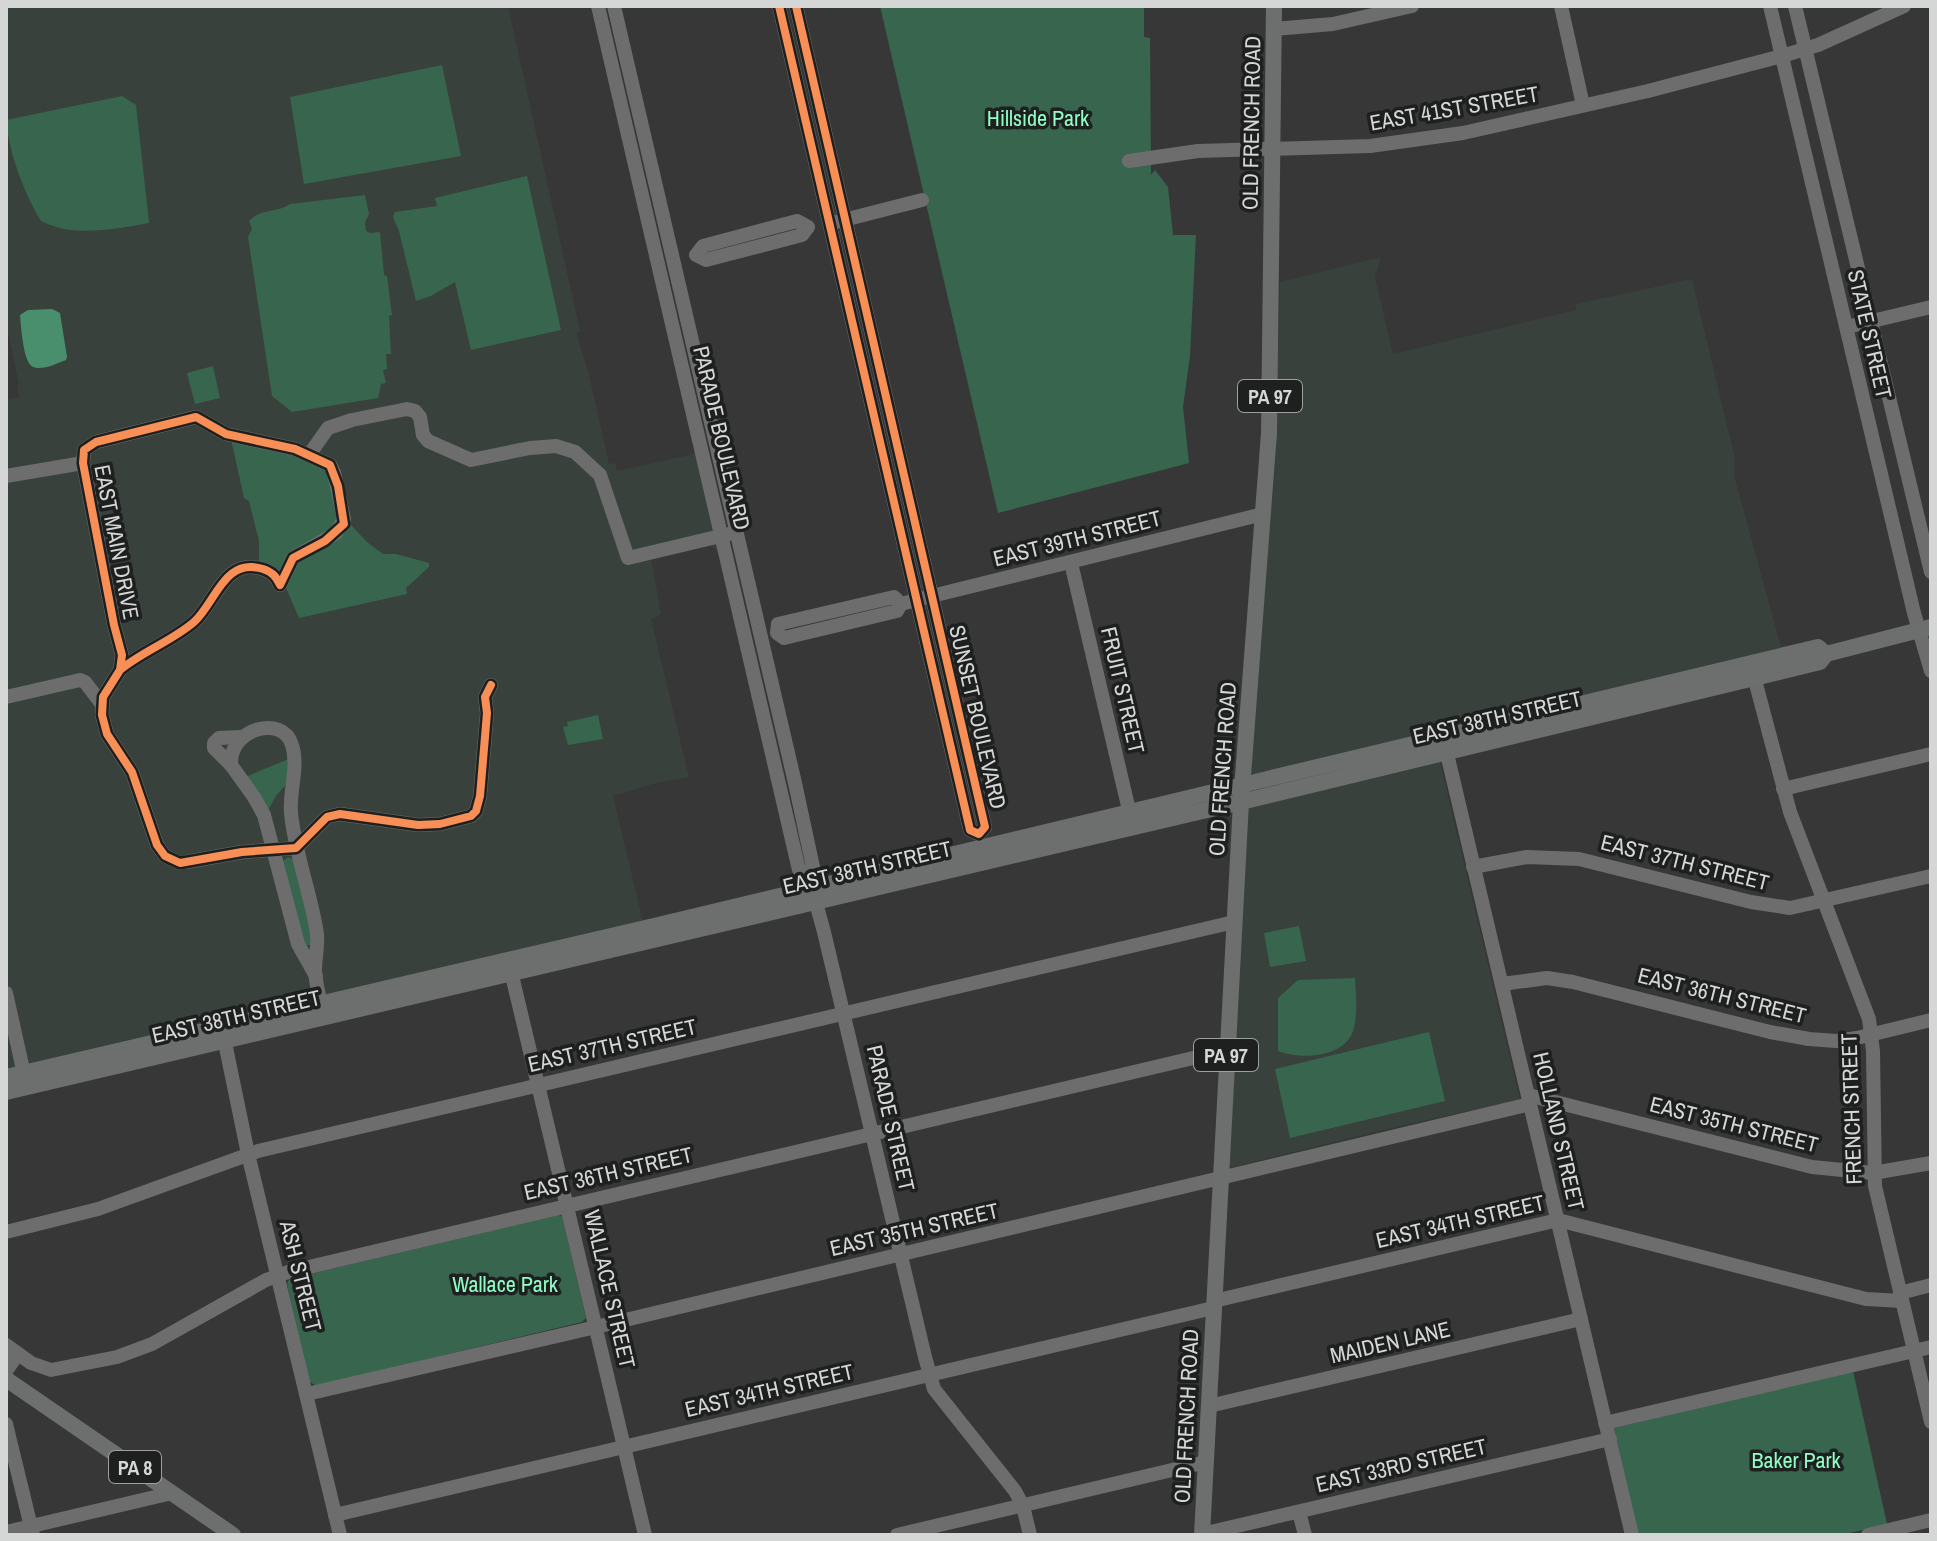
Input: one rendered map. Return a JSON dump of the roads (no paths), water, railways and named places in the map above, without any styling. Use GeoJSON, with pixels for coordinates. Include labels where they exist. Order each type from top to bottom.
{"type":"FeatureCollection","features":[{"type":"Feature","properties":{"kind":"main road","name":"OLD FRENCH ROAD"},"geometry":{"type":"LineString","coordinates":[[1202,1534],[1241,794],[1270,406],[1274,6]]}},
{"type":"Feature","properties":{"kind":"main road","name":"EAST 38TH STREET"},"geometry":{"type":"LineString","coordinates":[[6,1092],[26,1080],[510,967],[811,888],[982,848],[1131,820],[1753,671],[1820,662],[1826,654],[1925,629]]}},
{"type":"Feature","properties":{"kind":"main road","name":"EAST 38TH STREET"},"geometry":{"type":"LineString","coordinates":[[6,1077],[26,1080]]}},
{"type":"Feature","properties":{"kind":"main road","name":"PA 8"},"geometry":{"type":"LineString","coordinates":[[6,1379],[233,1535]]}},
{"type":"Feature","properties":{"kind":"street","name":"PARADE BOULEVARD"},"geometry":{"type":"LineString","coordinates":[[598,6],[657,263],[729,534],[769,635],[813,867],[811,888]]}},
{"type":"Feature","properties":{"kind":"street","name":"PARADE BOULEVARD"},"geometry":{"type":"LineString","coordinates":[[614,6],[674,259],[729,534],[746,641],[799,870],[811,888]]}},
{"type":"Feature","properties":{"kind":"street","name":"SUNSET BOULEVARD"},"geometry":{"type":"LineString","coordinates":[[779,6],[829,223],[985,827],[982,848]]}},
{"type":"Feature","properties":{"kind":"street","name":"SUNSET BOULEVARD"},"geometry":{"type":"LineString","coordinates":[[796,6],[845,220],[924,599]]}},
{"type":"Feature","properties":{"kind":"street"},"geometry":{"type":"LineString","coordinates":[[1274,29],[1333,24],[1412,6]]}},
{"type":"Feature","properties":{"kind":"street"},"geometry":{"type":"LineString","coordinates":[[1561,6],[1583,105]]}},
{"type":"Feature","properties":{"kind":"street","name":"STATE STREET"},"geometry":{"type":"LineString","coordinates":[[1770,6],[1847,327],[1925,629],[1931,671]]}},
{"type":"Feature","properties":{"kind":"street","name":"STATE STREET"},"geometry":{"type":"LineString","coordinates":[[1795,6],[1931,572]]}},
{"type":"Feature","properties":{"kind":"street","name":"EAST 41ST STREET"},"geometry":{"type":"LineString","coordinates":[[1129,161],[1198,151],[1342,148],[1420,141],[1492,128],[1782,56],[1862,27],[1904,6]]}},
{"type":"Feature","properties":{"kind":"street"},"geometry":{"type":"LineString","coordinates":[[657,263],[696,255],[703,246],[797,221],[808,227],[922,200]]}},
{"type":"Feature","properties":{"kind":"street"},"geometry":{"type":"LineString","coordinates":[[1847,327],[1931,307]]}},
{"type":"Feature","properties":{"kind":"street"},"geometry":{"type":"LineString","coordinates":[[101,703],[105,691],[120,670],[137,656],[194,622],[229,574],[245,567],[255,567],[275,575],[280,585],[293,558],[325,541],[344,524],[330,465],[309,455],[328,428],[352,420],[407,409],[415,411],[428,441],[471,460],[556,446],[575,452],[600,475],[628,558],[729,534]]}},
{"type":"Feature","properties":{"kind":"street","name":"EAST MAIN DRIVE"},"geometry":{"type":"LineString","coordinates":[[120,670],[122,655],[83,463],[84,450],[96,442],[196,417],[226,434],[280,444],[309,455]]}},
{"type":"Feature","properties":{"kind":"street"},"geometry":{"type":"LineString","coordinates":[[6,476],[83,463]]}},
{"type":"Feature","properties":{"kind":"street","name":"EAST 39TH STREET"},"geometry":{"type":"LineString","coordinates":[[746,641],[769,635],[778,624],[894,597],[901,604],[924,599],[1263,514]]}},
{"type":"Feature","properties":{"kind":"street","name":"FRUIT STREET"},"geometry":{"type":"LineString","coordinates":[[1071,563],[1131,820]]}},
{"type":"Feature","properties":{"kind":"street","name":"FRENCH STREET"},"geometry":{"type":"LineString","coordinates":[[1753,671],[1783,789],[1869,1019],[1872,1035],[1873,1173],[1931,1422]]}},
{"type":"Feature","properties":{"kind":"street"},"geometry":{"type":"LineString","coordinates":[[6,697],[80,680],[85,682],[101,703],[107,734],[132,772],[157,845],[165,856],[183,862],[242,852],[296,848],[327,817],[340,814],[418,825],[471,816],[476,811],[480,796],[487,713],[485,697],[491,685]]}},
{"type":"Feature","properties":{"kind":"street"},"geometry":{"type":"LineString","coordinates":[[316,976],[298,944],[264,815],[231,765],[231,751],[241,737],[254,731],[277,729],[284,732],[292,743],[294,769],[290,807],[296,848],[317,935],[316,976],[323,1011]]}},
{"type":"Feature","properties":{"kind":"street","name":"HOLLAND STREET"},"geometry":{"type":"LineString","coordinates":[[1445,744],[1632,1535]]}},
{"type":"Feature","properties":{"kind":"street"},"geometry":{"type":"LineString","coordinates":[[1783,789],[1931,754]]}},
{"type":"Feature","properties":{"kind":"street","name":"EAST 37TH STREET"},"geometry":{"type":"LineString","coordinates":[[1473,867],[1527,857],[1567,858],[1766,906],[1790,908],[1931,876]]}},
{"type":"Feature","properties":{"kind":"street","name":"PARADE STREET"},"geometry":{"type":"LineString","coordinates":[[811,888],[934,1389],[996,1464],[1023,1506],[1030,1535]]}},
{"type":"Feature","properties":{"kind":"street","name":"EAST 37TH STREET"},"geometry":{"type":"LineString","coordinates":[[6,1232],[98,1209],[248,1154],[1234,922]]}},
{"type":"Feature","properties":{"kind":"street","name":"WALLACE STREET"},"geometry":{"type":"LineString","coordinates":[[510,967],[645,1535]]}},
{"type":"Feature","properties":{"kind":"street","name":"EAST 36TH STREET"},"geometry":{"type":"LineString","coordinates":[[1502,984],[1547,978],[1573,982],[1809,1039],[1836,1041],[1931,1020]]}},
{"type":"Feature","properties":{"kind":"street"},"geometry":{"type":"LineString","coordinates":[[6,993],[26,1080]]}},
{"type":"Feature","properties":{"kind":"street","name":"ASH STREET"},"geometry":{"type":"LineString","coordinates":[[223,1034],[248,1154],[340,1535]]}},
{"type":"Feature","properties":{"kind":"street","name":"EAST 36TH STREET"},"geometry":{"type":"LineString","coordinates":[[12,1350],[37,1367],[51,1370],[134,1351],[278,1275],[1227,1050]]}},
{"type":"Feature","properties":{"kind":"street","name":"EAST 35TH STREET"},"geometry":{"type":"LineString","coordinates":[[307,1394],[1219,1178],[1529,1100],[1812,1167],[1873,1173],[1931,1163]]}},
{"type":"Feature","properties":{"kind":"street","name":"EAST 34TH STREET"},"geometry":{"type":"LineString","coordinates":[[335,1515],[930,1374],[1558,1220],[1869,1300],[1901,1297],[1931,1285]]}},
{"type":"Feature","properties":{"kind":"street","name":"MAIDEN LANE"},"geometry":{"type":"LineString","coordinates":[[1209,1406],[1581,1319]]}},
{"type":"Feature","properties":{"kind":"street"},"geometry":{"type":"LineString","coordinates":[[1605,1423],[1931,1347]]}},
{"type":"Feature","properties":{"kind":"street"},"geometry":{"type":"LineString","coordinates":[[6,1371],[12,1350]]}},
{"type":"Feature","properties":{"kind":"street"},"geometry":{"type":"LineString","coordinates":[[6,1424],[32,1530]]}},
{"type":"Feature","properties":{"kind":"street","name":"EAST 33RD STREET"},"geometry":{"type":"LineString","coordinates":[[1202,1534],[1610,1439]]}},
{"type":"Feature","properties":{"kind":"street"},"geometry":{"type":"LineString","coordinates":[[897,1535],[1206,1462]]}},
{"type":"Feature","properties":{"kind":"street"},"geometry":{"type":"LineString","coordinates":[[6,1532],[32,1530],[172,1493]]}},
{"type":"Feature","properties":{"kind":"street"},"geometry":{"type":"LineString","coordinates":[[1299,1512],[1305,1535]]}},
{"type":"Feature","properties":{"kind":"street"},"geometry":{"type":"LineString","coordinates":[[1868,1535],[1931,1520]]}},
{"type":"Feature","properties":{"kind":"park label","name":"Hillside Park"},"geometry":{"type":"Point","coordinates":[1038,118]}},
{"type":"Feature","properties":{"kind":"park label","name":"Wallace Park"},"geometry":{"type":"Point","coordinates":[505,1284]}},
{"type":"Feature","properties":{"kind":"park label","name":"Baker Park"},"geometry":{"type":"Point","coordinates":[1796,1460]}}]}
